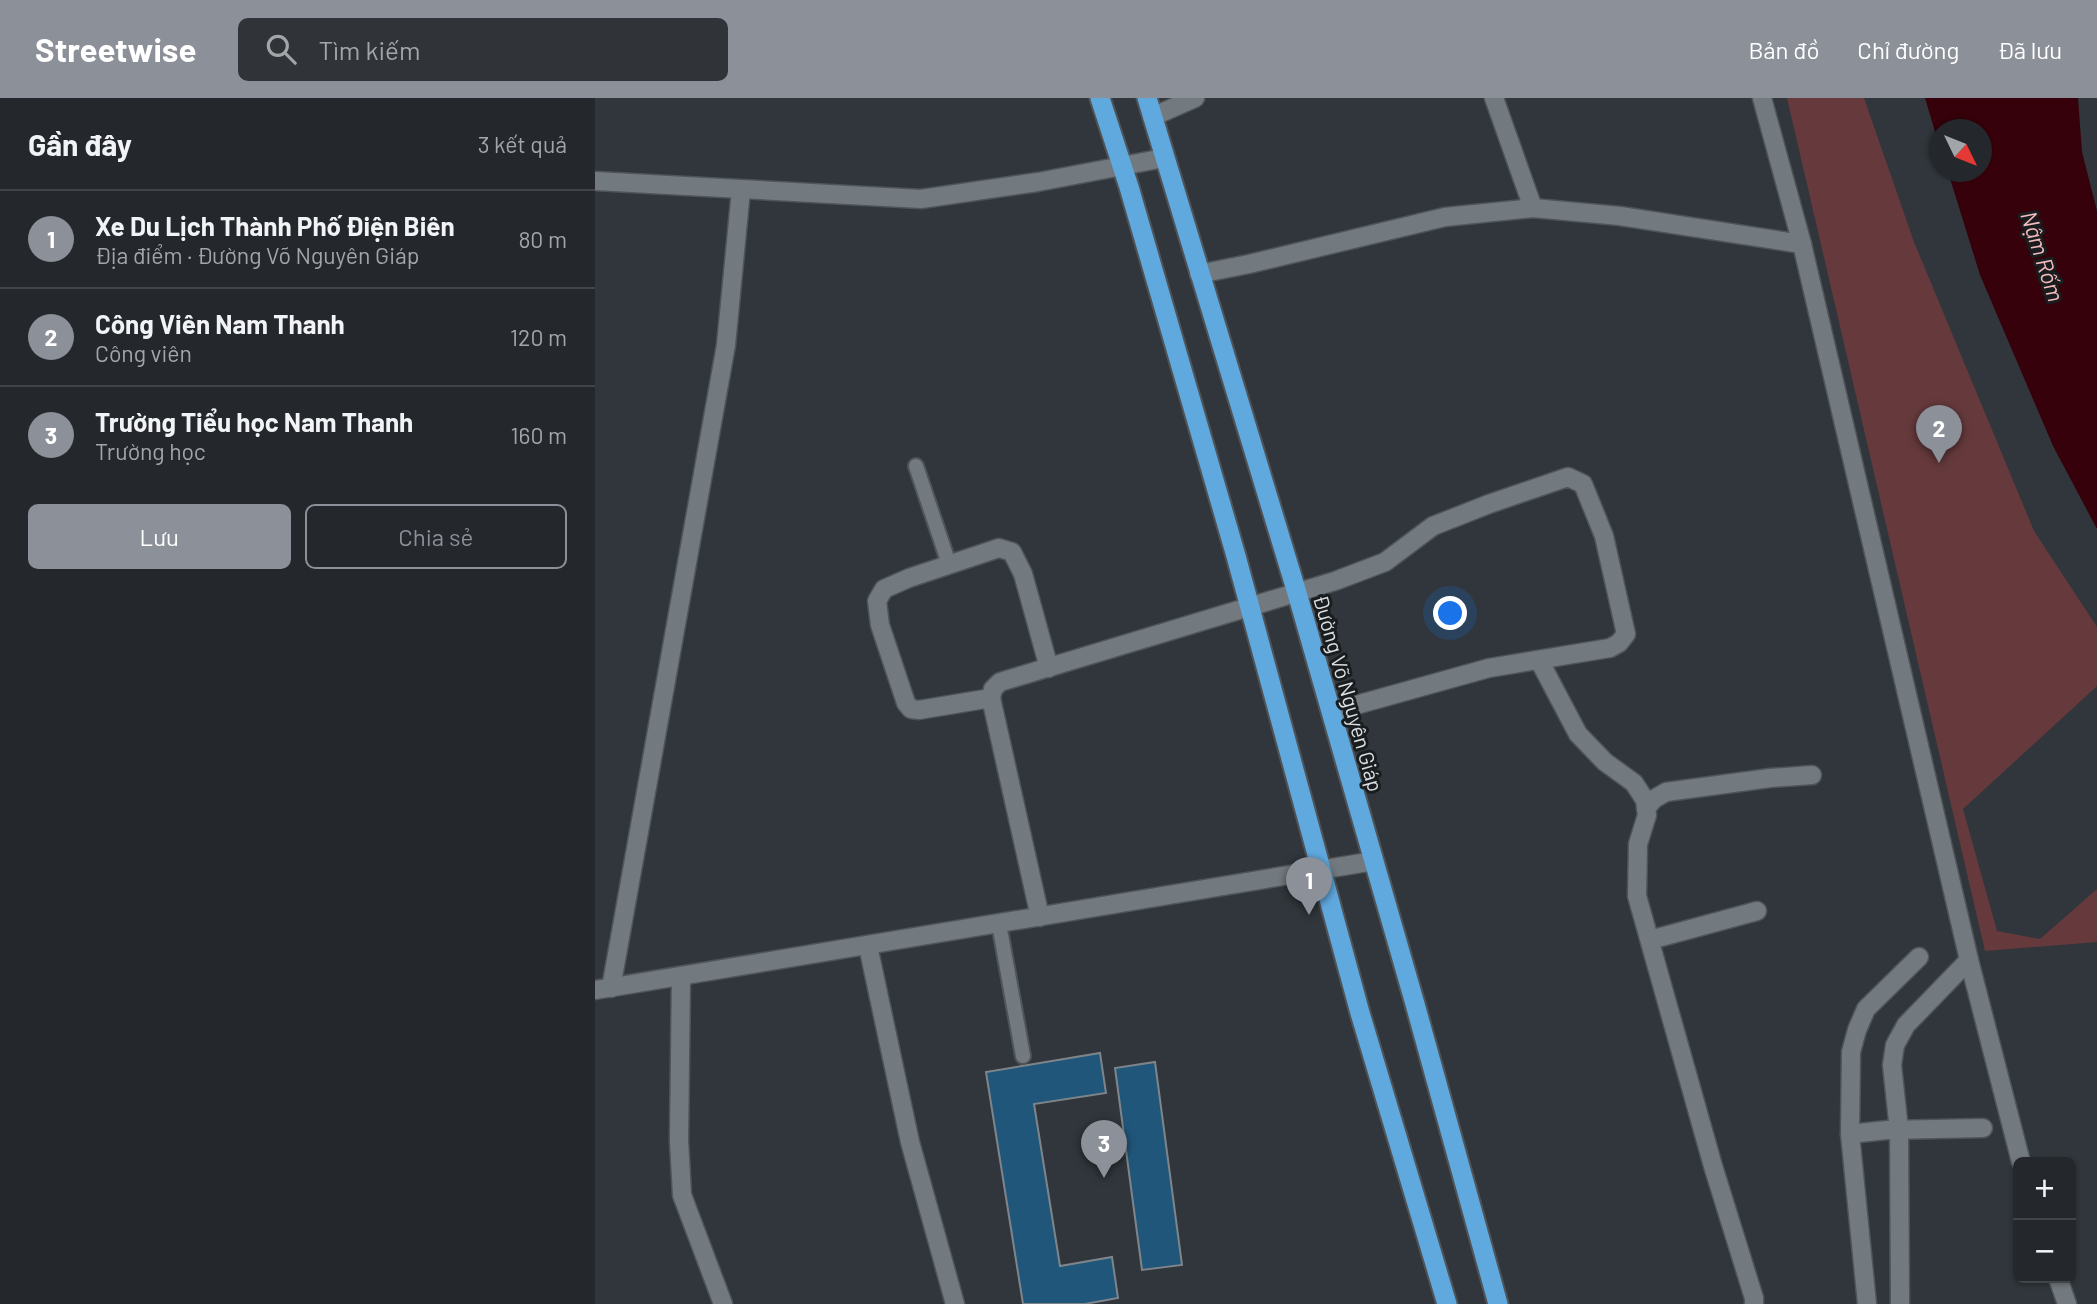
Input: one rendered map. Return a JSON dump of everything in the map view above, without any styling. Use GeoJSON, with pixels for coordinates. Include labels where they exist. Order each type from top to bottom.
{"type":"FeatureCollection","features":[{"type":"Feature","properties":{"kind":"highway"},"geometry":{"type":"LineString","coordinates":[[1100,98],[1250,606],[1364,1027],[1447,1304]]}},
{"type":"Feature","properties":{"kind":"highway","name":"Đường Võ Nguyên Giáp"},"geometry":{"type":"LineString","coordinates":[[1147,98],[1297,593],[1498,1304]]}},
{"type":"Feature","properties":{"kind":"street"},"geometry":{"type":"LineString","coordinates":[[1152,117],[1195,98]]}},
{"type":"Feature","properties":{"kind":"street"},"geometry":{"type":"LineString","coordinates":[[1494,98],[1533,208]]}},
{"type":"Feature","properties":{"kind":"street"},"geometry":{"type":"LineString","coordinates":[[1762,98],[1802,244],[1969,960],[2020,1157]]}},
{"type":"Feature","properties":{"kind":"street"},"geometry":{"type":"LineString","coordinates":[[595,181],[921,199],[1164,158]]}},
{"type":"Feature","properties":{"kind":"street"},"geometry":{"type":"LineString","coordinates":[[741,190],[726,345],[603,989],[1374,861]]}},
{"type":"Feature","properties":{"kind":"street"},"geometry":{"type":"LineString","coordinates":[[1199,274],[1445,217],[1533,208],[1620,216],[1802,244]]}},
{"type":"Feature","properties":{"kind":"street"},"geometry":{"type":"LineString","coordinates":[[1039,917],[991,698],[993,689],[1000,682],[1335,582],[1385,562],[1433,526],[1568,477],[1583,484],[1604,536],[1626,634],[1619,643],[1610,648],[1489,668],[1331,712]]}},
{"type":"Feature","properties":{"kind":"street"},"geometry":{"type":"LineString","coordinates":[[991,698],[919,710],[911,709],[906,704],[880,625],[877,601],[884,589],[999,548],[1012,552],[1023,574],[1049,667]]}},
{"type":"Feature","properties":{"kind":"street"},"geometry":{"type":"LineString","coordinates":[[1539,660],[1578,734],[1605,762],[1634,783],[1645,800],[1647,815],[1638,844],[1637,896],[1754,1304]]}},
{"type":"Feature","properties":{"kind":"street"},"geometry":{"type":"LineString","coordinates":[[1646,808],[1654,799],[1667,792],[1812,775]]}},
{"type":"Feature","properties":{"kind":"street"},"geometry":{"type":"LineString","coordinates":[[1650,940],[1757,911]]}},
{"type":"Feature","properties":{"kind":"street"},"geometry":{"type":"LineString","coordinates":[[867,946],[910,1142],[955,1304]]}},
{"type":"Feature","properties":{"kind":"street"},"geometry":{"type":"LineString","coordinates":[[1867,1304],[1851,1052],[1866,1009],[1919,957]]}},
{"type":"Feature","properties":{"kind":"street"},"geometry":{"type":"LineString","coordinates":[[1900,1304],[1893,1130],[1892,1065],[1895,1045],[1906,1025],[1969,960]]}},
{"type":"Feature","properties":{"kind":"street"},"geometry":{"type":"LineString","coordinates":[[681,976],[679,1141],[682,1195],[723,1304]]}},
{"type":"Feature","properties":{"kind":"street"},"geometry":{"type":"LineString","coordinates":[[1856,1133],[1983,1128]]}},
{"type":"Feature","properties":{"kind":"street"},"geometry":{"type":"LineString","coordinates":[[2060,1283],[2067,1304]]}},
{"type":"Feature","properties":{"kind":"lane"},"geometry":{"type":"LineString","coordinates":[[916,466],[949,564]]}},
{"type":"Feature","properties":{"kind":"lane"},"geometry":{"type":"LineString","coordinates":[[999,924],[1023,1056]]}},
{"type":"Feature","properties":{"kind":"shaded area"},"geometry":{"type":"Polygon","coordinates":[[[1787,98],[1864,98],[1914,242],[2034,531],[2097,627],[2097,686],[1963,809],[1997,931],[2040,939],[2097,889],[2097,942],[1985,951],[1787,98]]]}},
{"type":"Feature","properties":{"kind":"water","name":"Nậm Rốm"},"geometry":{"type":"Polygon","coordinates":[[[1925,98],[2078,98],[2082,152],[2097,211],[2097,529],[2053,446],[1980,275],[1951,182],[1992,182],[1992,119],[1931,119],[1925,98]]]}},
{"type":"Feature","properties":{"kind":"building"},"geometry":{"type":"Polygon","coordinates":[[[1100,1053],[1106,1093],[1034,1104],[1060,1266],[1112,1257],[1118,1298],[1085,1304],[1023,1304],[986,1072],[1100,1053]]]}},
{"type":"Feature","properties":{"kind":"building"},"geometry":{"type":"Polygon","coordinates":[[[1155,1062],[1182,1265],[1142,1270],[1115,1068],[1155,1062]]]}},
{"type":"Feature","properties":{"kind":"place","name":"Công Viên Nam Thanh"},"geometry":{"type":"Point","coordinates":[1939,463]}},
{"type":"Feature","properties":{"kind":"place","name":"Xe Du Lịch Thành Phố Điện Biên"},"geometry":{"type":"Point","coordinates":[1309,915]}},
{"type":"Feature","properties":{"kind":"place","name":"Trường Tiểu học Nam Thanh"},"geometry":{"type":"Point","coordinates":[1104,1178]}}]}
